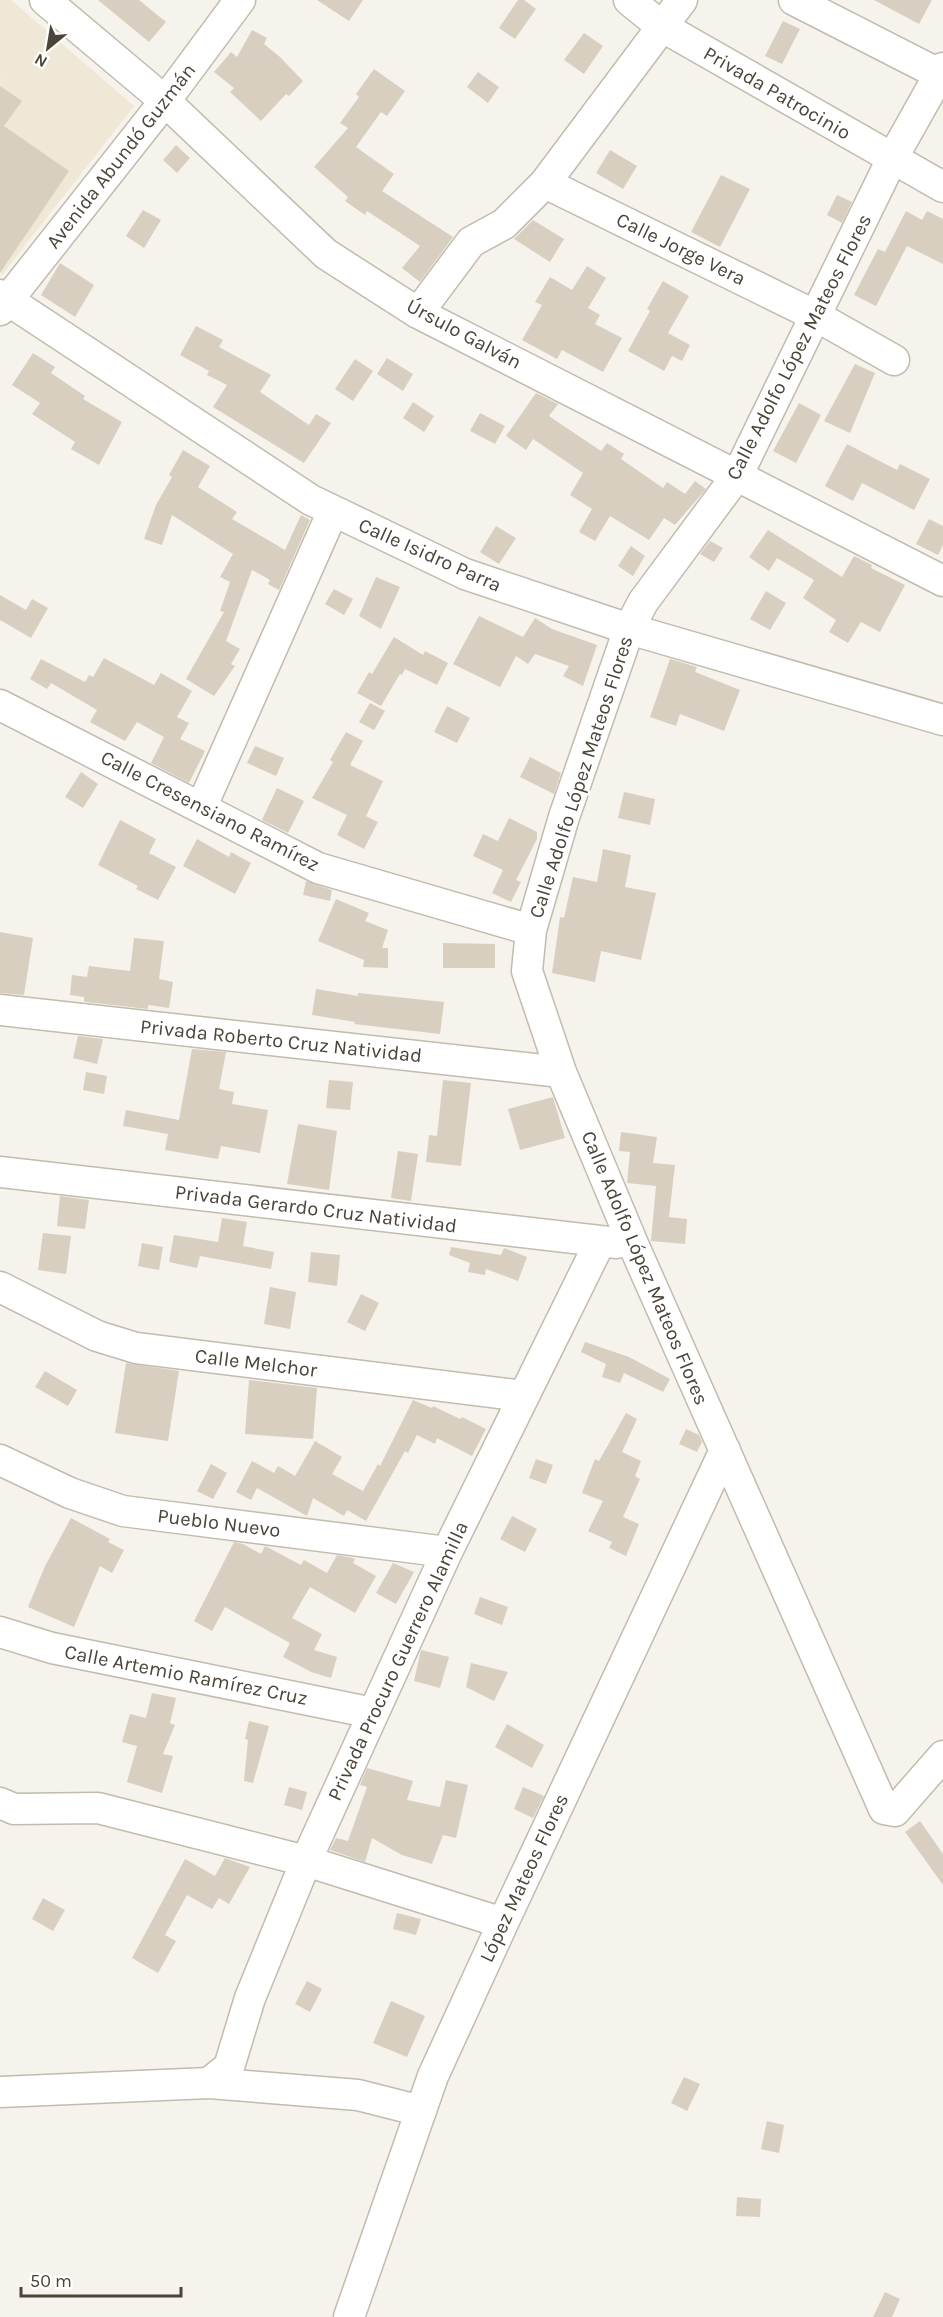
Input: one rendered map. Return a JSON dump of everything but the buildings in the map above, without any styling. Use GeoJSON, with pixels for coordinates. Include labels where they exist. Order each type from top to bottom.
{"type":"FeatureCollection","features":[{"type":"Feature","properties":{"kind":"street","name":"Úrsulo Galván"},"geometry":{"type":"LineString","coordinates":[[45,0],[165,101],[326,254],[418,312],[943,581]]}},
{"type":"Feature","properties":{"kind":"street","name":"Avenida Abundó Guzmán"},"geometry":{"type":"LineString","coordinates":[[3,302],[165,101],[240,0]]}},
{"type":"Feature","properties":{"kind":"street","name":"Privada Patrocinio"},"geometry":{"type":"LineString","coordinates":[[629,0],[661,26],[943,187]]}},
{"type":"Feature","properties":{"kind":"street"},"geometry":{"type":"LineString","coordinates":[[418,312],[471,242],[504,224],[545,183],[682,0]]}},
{"type":"Feature","properties":{"kind":"street"},"geometry":{"type":"LineString","coordinates":[[794,0],[942,73]]}},
{"type":"Feature","properties":{"kind":"street","name":"Calle Adolfo López Mateos Flores"},"geometry":{"type":"LineString","coordinates":[[942,73],[892,159],[738,474],[643,602],[628,629],[564,818],[531,930],[527,971],[561,1072],[633,1244],[884,1809],[895,1811],[943,1756]]}},
{"type":"Feature","properties":{"kind":"street","name":"Calle Jorge Vera"},"geometry":{"type":"LineString","coordinates":[[545,183],[816,316],[894,360]]}},
{"type":"Feature","properties":{"kind":"street","name":"Calle Isidro Parra"},"geometry":{"type":"LineString","coordinates":[[3,302],[311,500],[465,574],[628,629],[943,720]]}},
{"type":"Feature","properties":{"kind":"street"},"geometry":{"type":"LineString","coordinates":[[201,808],[333,511]]}},
{"type":"Feature","properties":{"kind":"street","name":"Calle Cresensiano Ramírez"},"geometry":{"type":"LineString","coordinates":[[0,705],[318,868],[531,930]]}},
{"type":"Feature","properties":{"kind":"street","name":"Privada Roberto Cruz Natividad"},"geometry":{"type":"LineString","coordinates":[[0,1010],[561,1072]]}},
{"type":"Feature","properties":{"kind":"street","name":"Privada Gerardo Cruz Natividad"},"geometry":{"type":"LineString","coordinates":[[0,1172],[633,1244]]}},
{"type":"Feature","properties":{"kind":"street","name":"Privada Procuro Guerrero Alamilla"},"geometry":{"type":"LineString","coordinates":[[209,2083],[229,2067],[250,1998],[306,1861],[447,1552],[600,1242]]}},
{"type":"Feature","properties":{"kind":"street","name":"Calle Melchor"},"geometry":{"type":"LineString","coordinates":[[0,1287],[97,1336],[136,1348],[524,1396]]}},
{"type":"Feature","properties":{"kind":"street","name":"López Mateos Flores"},"geometry":{"type":"LineString","coordinates":[[349,2317],[433,2076],[725,1450]]}},
{"type":"Feature","properties":{"kind":"street","name":"Pueblo Nuevo"},"geometry":{"type":"LineString","coordinates":[[0,1460],[70,1493],[123,1511],[447,1552]]}},
{"type":"Feature","properties":{"kind":"street","name":"Calle Artemio Ramírez Cruz"},"geometry":{"type":"LineString","coordinates":[[0,1632],[52,1648],[373,1713]]}},
{"type":"Feature","properties":{"kind":"street"},"geometry":{"type":"LineString","coordinates":[[0,1803],[14,1809],[98,1808],[306,1861],[503,1923]]}},
{"type":"Feature","properties":{"kind":"street"},"geometry":{"type":"LineString","coordinates":[[0,2092],[209,2083],[358,2095],[421,2111]]}},
{"type":"Feature","properties":{"kind":"shaded area"},"geometry":{"type":"Polygon","coordinates":[[[0,0],[11,0],[134,106],[1,276],[0,0]]]}}]}
